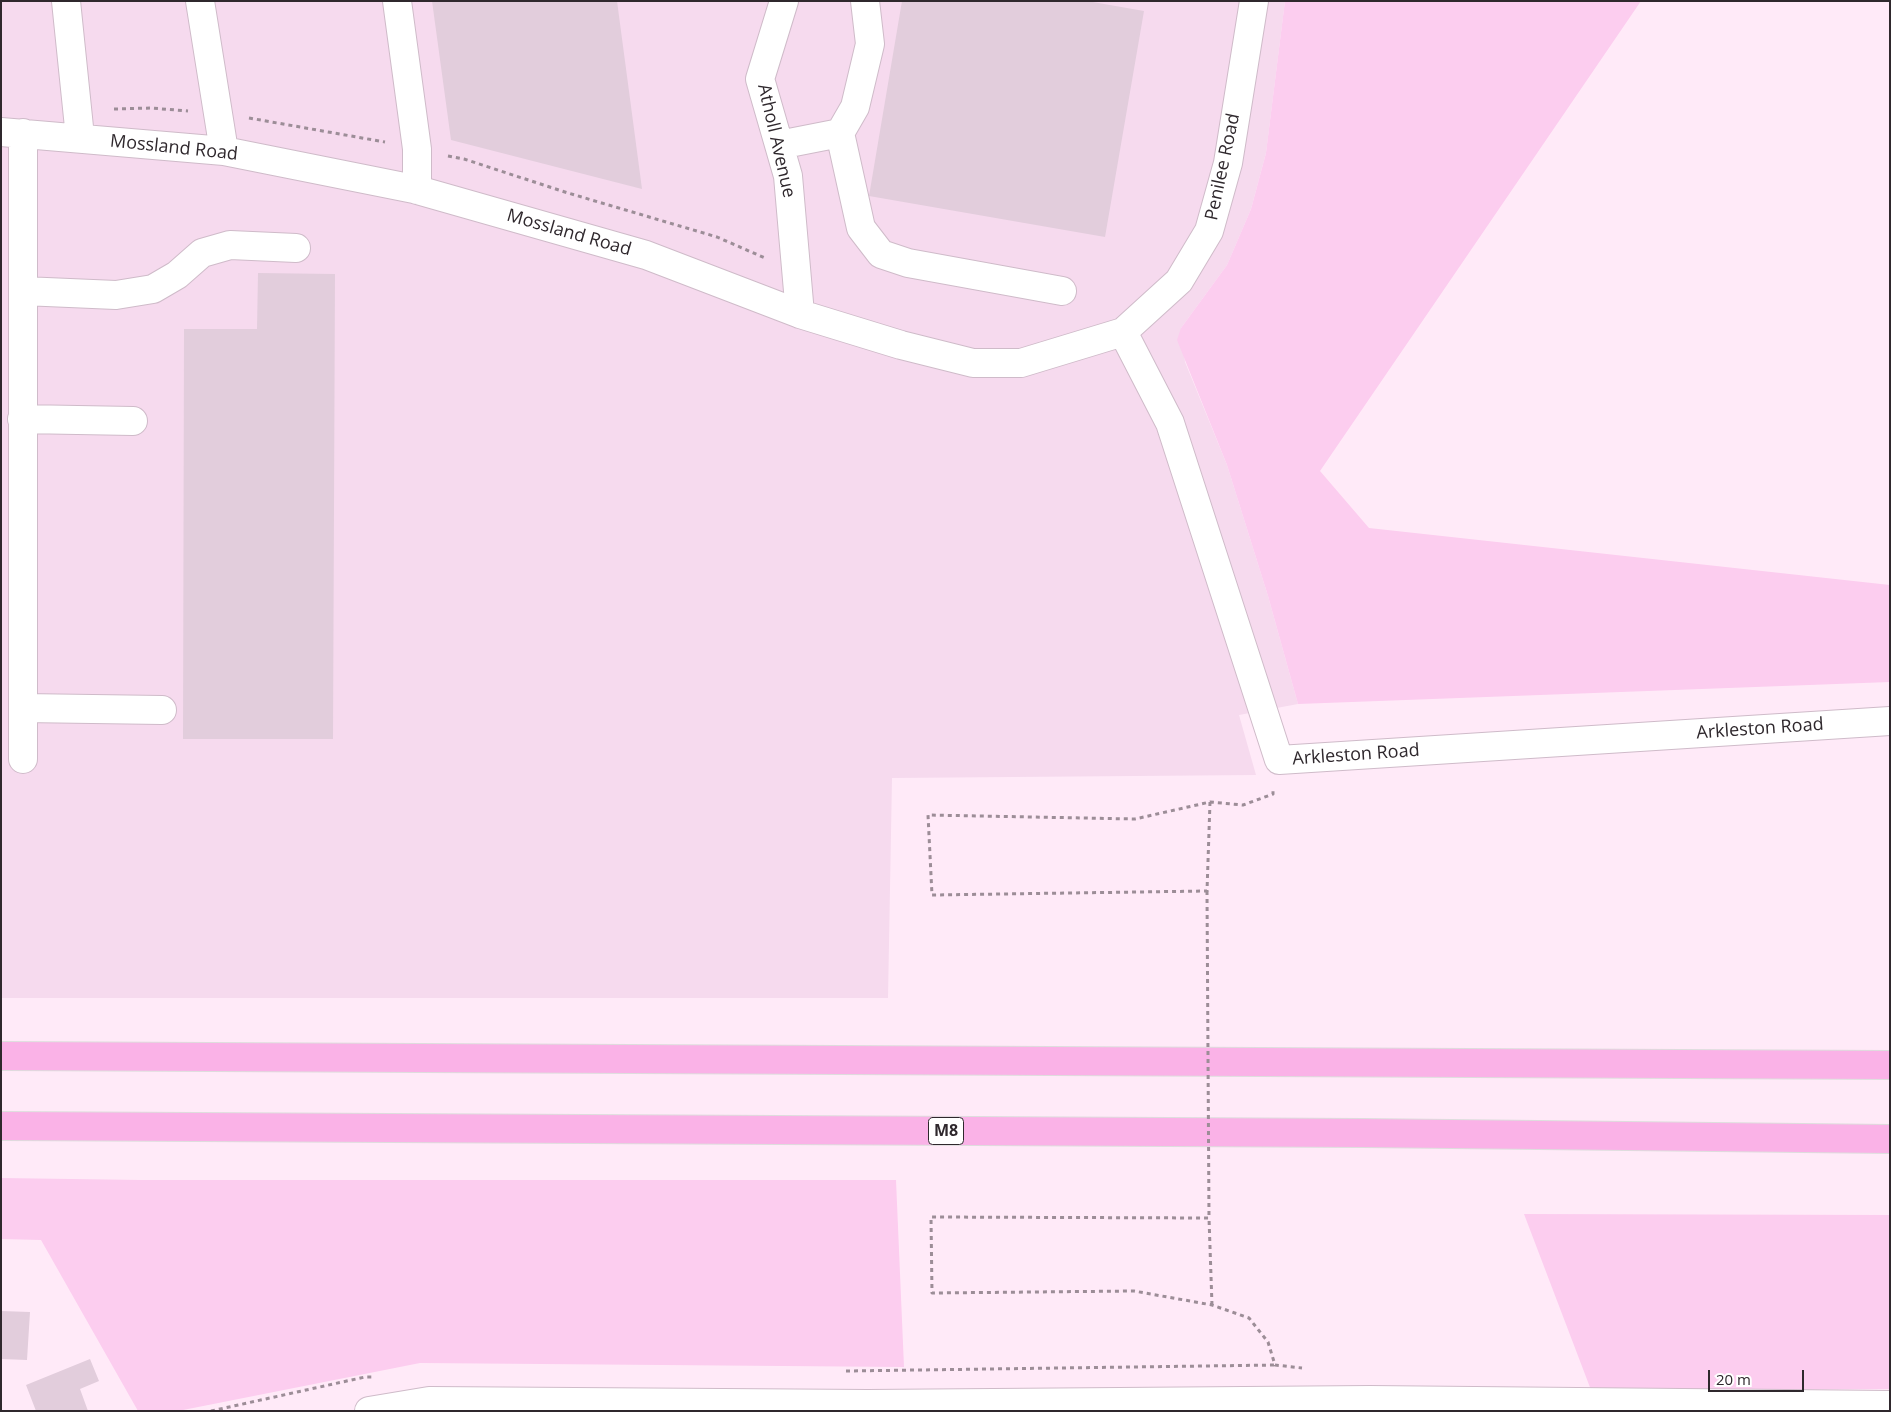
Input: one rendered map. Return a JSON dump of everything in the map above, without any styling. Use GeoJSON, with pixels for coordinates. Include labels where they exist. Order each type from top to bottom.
{"type":"FeatureCollection","features":[{"type":"Feature","properties":{"kind":"highway"},"geometry":{"type":"LineString","coordinates":[[1,1056],[1890,1065]]}},
{"type":"Feature","properties":{"kind":"highway","name":"M8"},"geometry":{"type":"LineString","coordinates":[[1,1126],[1373,1133],[1890,1139]]}},
{"type":"Feature","properties":{"kind":"street"},"geometry":{"type":"LineString","coordinates":[[66,1],[80,137]]}},
{"type":"Feature","properties":{"kind":"street"},"geometry":{"type":"LineString","coordinates":[[200,1],[224,151]]}},
{"type":"Feature","properties":{"kind":"street"},"geometry":{"type":"LineString","coordinates":[[396,1],[417,149],[417,190]]}},
{"type":"Feature","properties":{"kind":"street","name":"Atholl Avenue"},"geometry":{"type":"LineString","coordinates":[[784,1],[760,79],[788,176],[800,314]]}},
{"type":"Feature","properties":{"kind":"street"},"geometry":{"type":"LineString","coordinates":[[865,1],[870,44],[855,107],[840,133],[861,228],[881,254],[908,263],[1062,291]]}},
{"type":"Feature","properties":{"kind":"street","name":"Penilee Road"},"geometry":{"type":"LineString","coordinates":[[1123,332],[1179,281],[1209,231],[1228,163],[1254,1]]}},
{"type":"Feature","properties":{"kind":"street"},"geometry":{"type":"LineString","coordinates":[[12,132],[23,291],[23,759]]}},
{"type":"Feature","properties":{"kind":"street","name":"Mossland Road"},"geometry":{"type":"LineString","coordinates":[[12,132],[224,151],[417,190],[646,255],[800,314],[901,346],[973,363],[1021,362],[1123,332]]}},
{"type":"Feature","properties":{"kind":"street"},"geometry":{"type":"LineString","coordinates":[[779,145],[840,133]]}},
{"type":"Feature","properties":{"kind":"street"},"geometry":{"type":"LineString","coordinates":[[23,291],[116,295],[153,290],[177,275],[202,253],[230,245],[296,248]]}},
{"type":"Feature","properties":{"kind":"street","name":"Arkleston Road"},"geometry":{"type":"LineString","coordinates":[[1123,332],[1170,423],[1278,760],[1890,721]]}},
{"type":"Feature","properties":{"kind":"street"},"geometry":{"type":"LineString","coordinates":[[22,419],[133,421]]}},
{"type":"Feature","properties":{"kind":"street"},"geometry":{"type":"LineString","coordinates":[[23,708],[162,710]]}},
{"type":"Feature","properties":{"kind":"street"},"geometry":{"type":"LineString","coordinates":[[369,1411],[430,1402],[868,1404],[1370,1400],[1645,1407],[1890,1405]]}},
{"type":"Feature","properties":{"kind":"path"},"geometry":{"type":"LineString","coordinates":[[1207,891],[932,895],[928,815],[1134,819],[1210,802],[1243,805],[1273,794],[1278,760]]}},
{"type":"Feature","properties":{"kind":"path"},"geometry":{"type":"LineString","coordinates":[[1210,802],[1207,891],[1209,1218],[1212,1305]]}},
{"type":"Feature","properties":{"kind":"path"},"geometry":{"type":"LineString","coordinates":[[1209,1218],[931,1217],[932,1293],[1134,1291],[1212,1305],[1250,1318],[1268,1342],[1275,1365],[1305,1368]]}},
{"type":"Feature","properties":{"kind":"shaded area"},"geometry":{"type":"Polygon","coordinates":[[[1,1],[1285,1],[1266,153],[1251,209],[1227,265],[1181,328],[1185,362],[1227,465],[1268,596],[1298,704],[1239,715],[1256,775],[892,778],[888,998],[1,998],[1,1]]]}},
{"type":"Feature","properties":{"kind":"shaded area"},"geometry":{"type":"Polygon","coordinates":[[[1285,1],[1641,1],[1320,471],[1369,528],[1890,585],[1890,682],[1298,704],[1268,596],[1227,465],[1177,340],[1181,328],[1227,265],[1251,209],[1266,153],[1285,1]]]}},
{"type":"Feature","properties":{"kind":"shaded area"},"geometry":{"type":"Polygon","coordinates":[[[1,1178],[141,1180],[896,1180],[904,1367],[420,1363],[178,1411],[138,1411],[41,1240],[1,1239],[1,1178]]]}},
{"type":"Feature","properties":{"kind":"shaded area"},"geometry":{"type":"Polygon","coordinates":[[[1524,1214],[1890,1215],[1890,1389],[1591,1390],[1524,1214]]]}},
{"type":"Feature","properties":{"kind":"building"},"geometry":{"type":"Polygon","coordinates":[[[432,1],[617,1],[642,189],[451,140],[432,1]]]}},
{"type":"Feature","properties":{"kind":"building"},"geometry":{"type":"Polygon","coordinates":[[[902,1],[1087,1],[1144,11],[1105,237],[869,196],[902,1]]]}},
{"type":"Feature","properties":{"kind":"building"},"geometry":{"type":"Polygon","coordinates":[[[258,273],[335,274],[333,739],[183,739],[184,329],[257,329],[258,273]]]}},
{"type":"Feature","properties":{"kind":"building"},"geometry":{"type":"Polygon","coordinates":[[[1,1311],[30,1312],[27,1360],[1,1359],[1,1311]]]}},
{"type":"Feature","properties":{"kind":"building"},"geometry":{"type":"Polygon","coordinates":[[[90,1359],[99,1381],[80,1389],[88,1411],[36,1411],[26,1385],[90,1359]]]}}]}
